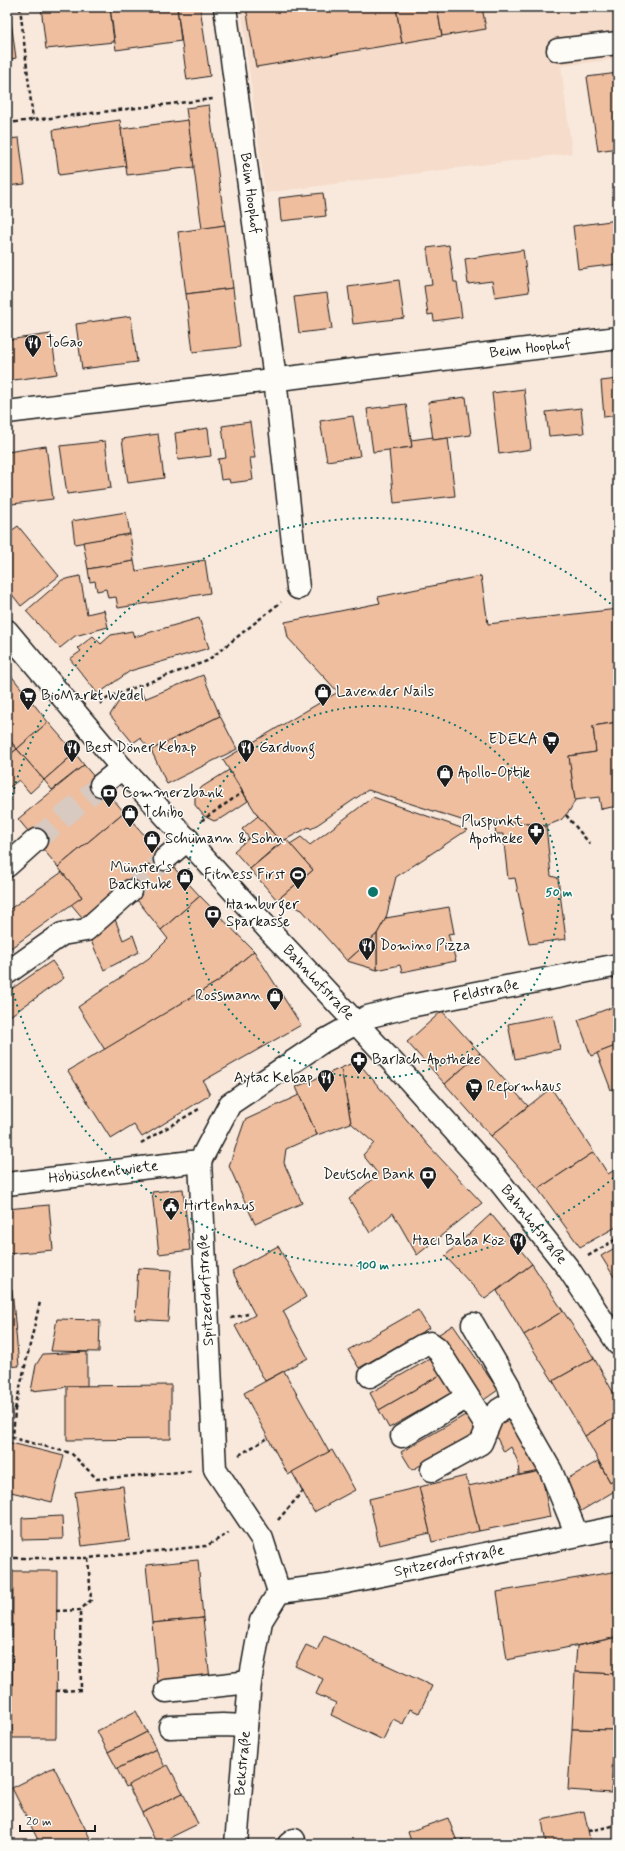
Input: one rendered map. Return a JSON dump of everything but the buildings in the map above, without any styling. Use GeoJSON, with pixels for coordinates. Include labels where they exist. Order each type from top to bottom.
{"type":"FeatureCollection","features":[{"type":"Feature","properties":{"kind":"street","name":"Beim Hoophof"},"geometry":{"type":"LineString","coordinates":[[225,7],[275,379],[298,588]]}},
{"type":"Feature","properties":{"kind":"street"},"geometry":{"type":"LineString","coordinates":[[558,50],[618,43]]}},
{"type":"Feature","properties":{"kind":"street","name":"Beim Hoophof"},"geometry":{"type":"LineString","coordinates":[[7,412],[618,338]]}},
{"type":"Feature","properties":{"kind":"street","name":"Bahnhofstraße"},"geometry":{"type":"LineString","coordinates":[[7,631],[122,768],[399,1069],[495,1176],[568,1268],[618,1344]]}},
{"type":"Feature","properties":{"kind":"street"},"geometry":{"type":"LineString","coordinates":[[101,785],[122,768]]}},
{"type":"Feature","properties":{"kind":"street"},"geometry":{"type":"LineString","coordinates":[[165,859],[186,837]]}},
{"type":"Feature","properties":{"kind":"street"},"geometry":{"type":"LineString","coordinates":[[7,866],[36,840]]}},
{"type":"Feature","properties":{"kind":"street"},"geometry":{"type":"LineString","coordinates":[[7,973],[62,934],[86,930],[130,891]]}},
{"type":"Feature","properties":{"kind":"street","name":"Feldstraße"},"geometry":{"type":"LineString","coordinates":[[355,1022],[373,1015],[410,1006],[618,965]]}},
{"type":"Feature","properties":{"kind":"street"},"geometry":{"type":"LineString","coordinates":[[200,1161],[230,1104],[355,1022]]}},
{"type":"Feature","properties":{"kind":"street","name":"Höbüschentwiete"},"geometry":{"type":"LineString","coordinates":[[7,1184],[200,1161]]}},
{"type":"Feature","properties":{"kind":"street","name":"Spitzerdorfstraße"},"geometry":{"type":"LineString","coordinates":[[200,1161],[215,1469]]}},
{"type":"Feature","properties":{"kind":"street"},"geometry":{"type":"LineString","coordinates":[[473,1324],[509,1386],[516,1410],[551,1471],[577,1535]]}},
{"type":"Feature","properties":{"kind":"street"},"geometry":{"type":"LineString","coordinates":[[370,1376],[423,1345],[430,1343],[437,1348],[487,1427]]}},
{"type":"Feature","properties":{"kind":"street"},"geometry":{"type":"LineString","coordinates":[[402,1436],[467,1397]]}},
{"type":"Feature","properties":{"kind":"street"},"geometry":{"type":"LineString","coordinates":[[432,1470],[481,1443],[492,1417],[499,1410],[514,1401]]}},
{"type":"Feature","properties":{"kind":"street"},"geometry":{"type":"LineString","coordinates":[[166,1691],[250,1682],[260,1621],[279,1592],[257,1530],[215,1469]]}},
{"type":"Feature","properties":{"kind":"street","name":"Spitzerdorfstraße"},"geometry":{"type":"LineString","coordinates":[[279,1592],[327,1586],[618,1527]]}},
{"type":"Feature","properties":{"kind":"street","name":"Bekstraße"},"geometry":{"type":"LineString","coordinates":[[236,1844],[250,1682]]}},
{"type":"Feature","properties":{"kind":"street"},"geometry":{"type":"LineString","coordinates":[[170,1727],[223,1725],[246,1726]]}},
{"type":"Feature","properties":{"kind":"path"},"geometry":{"type":"LineString","coordinates":[[20,7],[33,120]]}},
{"type":"Feature","properties":{"kind":"path"},"geometry":{"type":"LineString","coordinates":[[7,123],[237,97]]}},
{"type":"Feature","properties":{"kind":"path"},"geometry":{"type":"LineString","coordinates":[[80,719],[109,697],[207,661],[298,588]]}},
{"type":"Feature","properties":{"kind":"path"},"geometry":{"type":"LineString","coordinates":[[186,837],[242,792]]}},
{"type":"Feature","properties":{"kind":"path"},"geometry":{"type":"LineString","coordinates":[[566,815],[590,844]]}},
{"type":"Feature","properties":{"kind":"path"},"geometry":{"type":"LineString","coordinates":[[568,1268],[618,1238]]}},
{"type":"Feature","properties":{"kind":"path"},"geometry":{"type":"LineString","coordinates":[[40,1302],[15,1409],[13,1438],[71,1453],[97,1479],[215,1469],[268,1438]]}},
{"type":"Feature","properties":{"kind":"path"},"geometry":{"type":"LineString","coordinates":[[7,1407],[15,1409]]}},
{"type":"Feature","properties":{"kind":"path"},"geometry":{"type":"LineString","coordinates":[[7,1558],[88,1558],[206,1546],[257,1530],[303,1491]]}},
{"type":"Feature","properties":{"kind":"path"},"geometry":{"type":"LineString","coordinates":[[56,1611],[80,1610],[91,1600],[88,1558]]}},
{"type":"Feature","properties":{"kind":"path"},"geometry":{"type":"LineString","coordinates":[[56,1691],[81,1690],[80,1610]]}},
{"type":"Feature","properties":{"kind":"path"},"geometry":{"type":"LineString","coordinates":[[588,1830],[618,1825]]}},
{"type":"Feature","properties":{"kind":"path"},"geometry":{"type":"LineString","coordinates":[[462,1839],[463,1844]]}},
{"type":"Feature","properties":{"kind":"shaded area"},"geometry":{"type":"Polygon","coordinates":[[[241,7],[618,7],[618,59],[561,66],[572,153],[265,193],[241,7]]]}},
{"type":"Feature","properties":{"kind":"tunnel"},"geometry":{"type":"LineString","coordinates":[[36,840],[101,785]]}},
{"type":"Feature","properties":{"kind":"tunnel"},"geometry":{"type":"LineString","coordinates":[[130,891],[165,859]]}},
{"type":"Feature","properties":{"kind":"place","name":"ToGao"},"geometry":{"type":"Point","coordinates":[33,358]}},
{"type":"Feature","properties":{"kind":"place","name":"Lavender Nails"},"geometry":{"type":"Point","coordinates":[323,707]}},
{"type":"Feature","properties":{"kind":"place","name":"BioMarkt Wedel"},"geometry":{"type":"Point","coordinates":[28,711]}},
{"type":"Feature","properties":{"kind":"place","name":"EDEKA"},"geometry":{"type":"Point","coordinates":[551,755]}},
{"type":"Feature","properties":{"kind":"place","name":"Best Döner Kebap"},"geometry":{"type":"Point","coordinates":[72,763]}},
{"type":"Feature","properties":{"kind":"place","name":"Garduong"},"geometry":{"type":"Point","coordinates":[246,763]}},
{"type":"Feature","properties":{"kind":"place","name":"Apollo-Optik"},"geometry":{"type":"Point","coordinates":[445,788]}},
{"type":"Feature","properties":{"kind":"place","name":"Commerzbank"},"geometry":{"type":"Point","coordinates":[109,808]}},
{"type":"Feature","properties":{"kind":"place","name":"Tchibo"},"geometry":{"type":"Point","coordinates":[130,828]}},
{"type":"Feature","properties":{"kind":"place","name":"Pluspunkt Apotheke"},"geometry":{"type":"Point","coordinates":[536,846]}},
{"type":"Feature","properties":{"kind":"place","name":"Schümann & Sohn"},"geometry":{"type":"Point","coordinates":[152,854]}},
{"type":"Feature","properties":{"kind":"place","name":"Fitness First"},"geometry":{"type":"Point","coordinates":[298,890]}},
{"type":"Feature","properties":{"kind":"place","name":"Münster's Backstube"},"geometry":{"type":"Point","coordinates":[185,892]}},
{"type":"Feature","properties":{"kind":"place","name":"Hamburger Sparkasse"},"geometry":{"type":"Point","coordinates":[213,929]}},
{"type":"Feature","properties":{"kind":"place","name":"Domino Pizza"},"geometry":{"type":"Point","coordinates":[367,961]}},
{"type":"Feature","properties":{"kind":"place","name":"Rossmann"},"geometry":{"type":"Point","coordinates":[275,1011]}},
{"type":"Feature","properties":{"kind":"place","name":"Barlach-Apotheke"},"geometry":{"type":"Point","coordinates":[359,1075]}},
{"type":"Feature","properties":{"kind":"place","name":"Aytac Kebap"},"geometry":{"type":"Point","coordinates":[326,1093]}},
{"type":"Feature","properties":{"kind":"place","name":"Reformhaus"},"geometry":{"type":"Point","coordinates":[474,1102]}},
{"type":"Feature","properties":{"kind":"place","name":"Deutsche Bank"},"geometry":{"type":"Point","coordinates":[428,1190]}},
{"type":"Feature","properties":{"kind":"place","name":"Hirtenhaus"},"geometry":{"type":"Point","coordinates":[171,1221]}},
{"type":"Feature","properties":{"kind":"place","name":"Hacı Baba Köz"},"geometry":{"type":"Point","coordinates":[518,1256]}}]}
